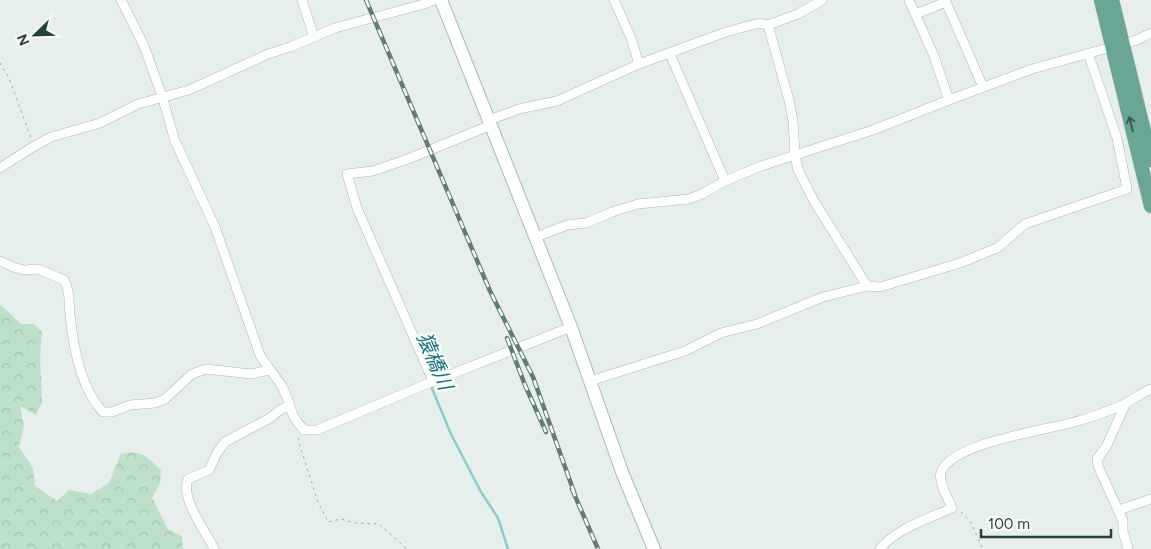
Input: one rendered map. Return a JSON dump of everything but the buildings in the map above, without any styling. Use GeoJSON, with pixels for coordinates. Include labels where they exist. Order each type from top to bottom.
{"type":"FeatureCollection","features":[{"type":"Feature","properties":{"kind":"main road"},"geometry":{"type":"LineString","coordinates":[[1101,0],[1118,42]]}},
{"type":"Feature","properties":{"kind":"main road"},"geometry":{"type":"LineString","coordinates":[[1113,6],[1118,42],[1147,152],[1151,206]]}},
{"type":"Feature","properties":{"kind":"street"},"geometry":{"type":"LineString","coordinates":[[121,0],[144,46],[162,96],[175,141],[215,227],[260,355],[281,385],[295,420],[304,430],[317,430],[431,382],[571,327]]}},
{"type":"Feature","properties":{"kind":"street"},"geometry":{"type":"LineString","coordinates":[[302,0],[314,37]]}},
{"type":"Feature","properties":{"kind":"street"},"geometry":{"type":"LineString","coordinates":[[0,168],[51,137],[100,123],[138,104],[189,90],[268,54],[335,28],[434,0]]}},
{"type":"Feature","properties":{"kind":"street"},"geometry":{"type":"LineString","coordinates":[[442,0],[536,236],[571,327],[622,472],[654,549]]}},
{"type":"Feature","properties":{"kind":"street"},"geometry":{"type":"LineString","coordinates":[[614,0],[631,38],[639,64]]}},
{"type":"Feature","properties":{"kind":"street"},"geometry":{"type":"LineString","coordinates":[[431,382],[358,208],[347,174],[373,170],[408,158],[519,109],[556,101],[639,64],[745,26],[768,25],[798,14],[822,0]]}},
{"type":"Feature","properties":{"kind":"street"},"geometry":{"type":"LineString","coordinates":[[909,0],[934,56],[949,100]]}},
{"type":"Feature","properties":{"kind":"street"},"geometry":{"type":"LineString","coordinates":[[916,14],[946,2],[983,87]]}},
{"type":"Feature","properties":{"kind":"street"},"geometry":{"type":"LineString","coordinates":[[768,25],[789,100],[798,170],[804,184],[867,286]]}},
{"type":"Feature","properties":{"kind":"street"},"geometry":{"type":"LineString","coordinates":[[536,236],[568,225],[586,223],[638,204],[689,199],[724,181],[761,166],[873,130],[1032,69],[1088,53],[1118,42],[1137,40],[1151,33]]}},
{"type":"Feature","properties":{"kind":"street"},"geometry":{"type":"LineString","coordinates":[[590,381],[685,351],[721,333],[757,324],[824,297],[867,286],[880,287],[960,263],[997,248],[1025,224],[1127,190],[1121,156],[1113,127],[1088,53]]}},
{"type":"Feature","properties":{"kind":"street"},"geometry":{"type":"LineString","coordinates":[[670,54],[724,181]]}},
{"type":"Feature","properties":{"kind":"street"},"geometry":{"type":"LineString","coordinates":[[1121,156],[1147,152]]}},
{"type":"Feature","properties":{"kind":"street"},"geometry":{"type":"LineString","coordinates":[[0,261],[24,270],[38,269],[64,280],[69,290],[75,346],[84,381],[93,402],[102,412],[112,412],[130,406],[155,403],[165,399],[192,374],[206,369],[251,374],[269,370]]}},
{"type":"Feature","properties":{"kind":"street"},"geometry":{"type":"LineString","coordinates":[[880,549],[896,534],[952,508],[941,481],[941,473],[950,460],[959,454],[971,448],[1078,421],[1126,403],[1138,394],[1151,389]]}},
{"type":"Feature","properties":{"kind":"street"},"geometry":{"type":"LineString","coordinates":[[1126,403],[1106,447],[1097,458],[1098,466],[1123,521],[1123,531],[1128,549]]}},
{"type":"Feature","properties":{"kind":"street"},"geometry":{"type":"LineString","coordinates":[[214,549],[189,502],[185,486],[188,479],[209,470],[225,442],[288,406]]}},
{"type":"Feature","properties":{"kind":"street"},"geometry":{"type":"LineString","coordinates":[[1119,510],[1151,499]]}},
{"type":"Feature","properties":{"kind":"path"},"geometry":{"type":"LineString","coordinates":[[0,62],[9,78],[34,146]]}},
{"type":"Feature","properties":{"kind":"path"},"geometry":{"type":"LineString","coordinates":[[304,430],[298,440],[318,502],[328,522],[341,518],[354,523],[379,524],[407,549]]}},
{"type":"Feature","properties":{"kind":"path"},"geometry":{"type":"LineString","coordinates":[[952,508],[959,509],[970,521],[983,549]]}},
{"type":"Feature","properties":{"kind":"green space"},"geometry":{"type":"Polygon","coordinates":[[[0,304],[21,324],[34,324],[42,332],[40,357],[42,402],[36,415],[20,406],[24,426],[19,447],[33,468],[35,486],[57,501],[69,490],[91,494],[109,483],[121,454],[139,453],[152,461],[161,470],[160,483],[152,498],[168,529],[182,536],[183,549],[0,549],[0,304]]]}},
{"type":"Feature","properties":{"kind":"waterway","name":"猿橋川"},"geometry":{"type":"LineString","coordinates":[[431,386],[451,434],[481,492],[498,518],[508,549]]}},
{"type":"Feature","properties":{"kind":"railway"},"geometry":{"type":"LineString","coordinates":[[366,0],[490,291],[533,377],[575,495]]}},
{"type":"Feature","properties":{"kind":"railway"},"geometry":{"type":"LineString","coordinates":[[507,338],[546,432]]}},
{"type":"Feature","properties":{"kind":"railway"},"geometry":{"type":"LineString","coordinates":[[572,489],[598,549]]}}]}
